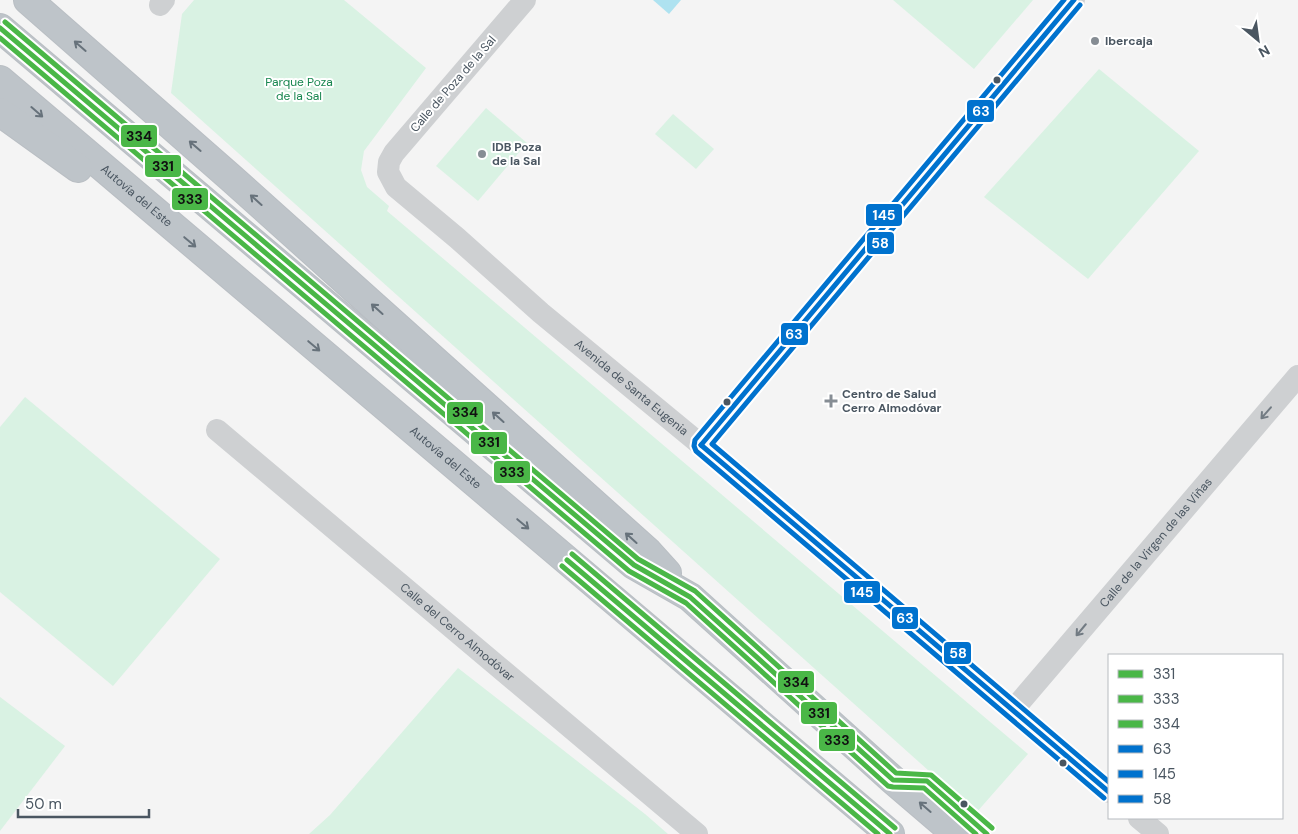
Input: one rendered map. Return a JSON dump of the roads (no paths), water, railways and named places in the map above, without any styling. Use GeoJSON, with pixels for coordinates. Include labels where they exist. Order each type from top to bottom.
{"type":"FeatureCollection","features":[{"type":"Feature","properties":{"kind":"highway"},"geometry":{"type":"LineString","coordinates":[[28,0],[232,178],[641,546],[690,597],[956,834]]}},
{"type":"Feature","properties":{"kind":"highway"},"geometry":{"type":"LineString","coordinates":[[0,28],[634,565],[690,597]]}},
{"type":"Feature","properties":{"kind":"highway","name":"Autovía del Este"},"geometry":{"type":"LineString","coordinates":[[0,80],[890,834]]}},
{"type":"Feature","properties":{"kind":"highway"},"geometry":{"type":"LineString","coordinates":[[0,112],[94,180],[139,199]]}},
{"type":"Feature","properties":{"kind":"street","name":"Calle de Poza de la Sal"},"geometry":{"type":"LineString","coordinates":[[388,172],[389,162],[394,153],[525,0]]}},
{"type":"Feature","properties":{"kind":"street"},"geometry":{"type":"LineString","coordinates":[[701,445],[1065,3]]}},
{"type":"Feature","properties":{"kind":"street","name":"Avenida de Santa Eugenia"},"geometry":{"type":"LineString","coordinates":[[388,172],[396,187],[458,238],[541,313],[701,445],[1108,791]]}},
{"type":"Feature","properties":{"kind":"street","name":"Calle de la Virgen de las Viñas"},"geometry":{"type":"LineString","coordinates":[[1013,710],[1298,376]]}},
{"type":"Feature","properties":{"kind":"street","name":"Calle del Cerro Almodóvar"},"geometry":{"type":"LineString","coordinates":[[217,430],[696,834]]}},
{"type":"Feature","properties":{"kind":"street"},"geometry":{"type":"LineString","coordinates":[[1141,819],[1158,834]]}},
{"type":"Feature","properties":{"kind":"water"},"geometry":{"type":"Polygon","coordinates":[[[653,0],[681,0],[669,14],[653,0]]]}},
{"type":"Feature","properties":{"kind":"place","name":"Ibercaja"},"geometry":{"type":"Point","coordinates":[1095,41]}},
{"type":"Feature","properties":{"kind":"place","name":"IDB Poza de la Sal"},"geometry":{"type":"Point","coordinates":[482,154]}},
{"type":"Feature","properties":{"kind":"place","name":"Centro de Salud Cerro Almodóvar"},"geometry":{"type":"Point","coordinates":[831,401]}},
{"type":"Feature","properties":{"kind":"park label","name":"Parque Poza de la Sal"},"geometry":{"type":"Point","coordinates":[299,89]}}]}
